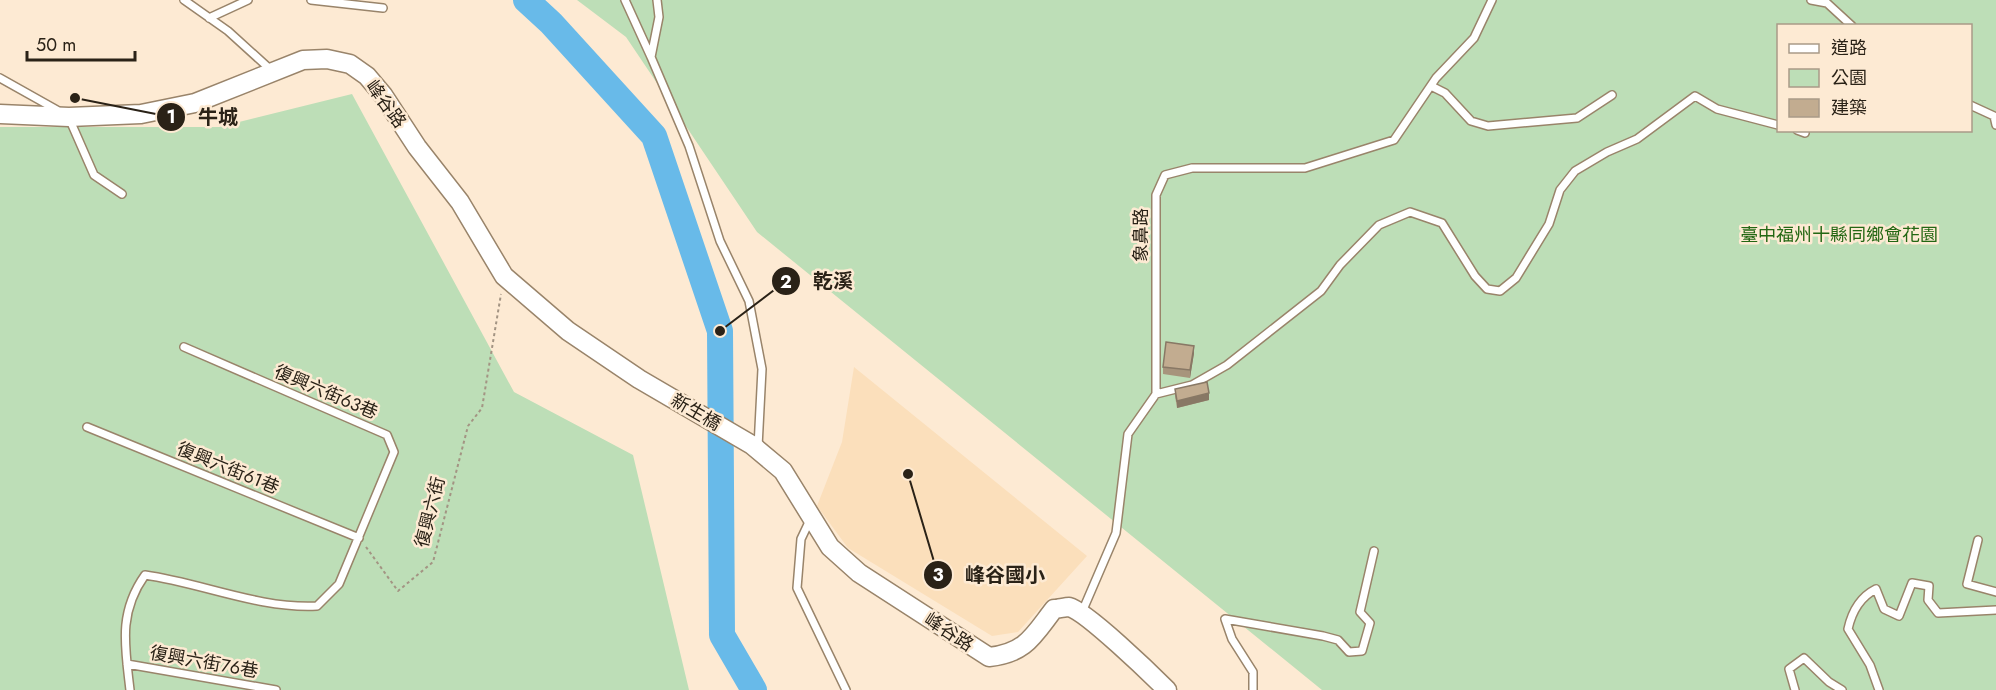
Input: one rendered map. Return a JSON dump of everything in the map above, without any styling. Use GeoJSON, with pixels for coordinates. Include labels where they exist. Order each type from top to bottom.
{"type":"FeatureCollection","features":[{"type":"Feature","properties":{"kind":"street","name":"峰谷路"},"geometry":{"type":"LineString","coordinates":[[0,114],[69,117],[141,114],[195,103],[303,60],[327,59],[350,64],[367,76],[383,95],[417,147],[460,202],[504,276],[568,331],[639,379]]}},
{"type":"Feature","properties":{"kind":"street","name":"新生橋"},"geometry":{"type":"LineString","coordinates":[[639,379],[755,447]]}},
{"type":"Feature","properties":{"kind":"street","name":"峰谷路"},"geometry":{"type":"LineString","coordinates":[[755,447],[783,471],[830,547],[859,573],[988,657],[1008,655],[1024,648],[1054,609],[1068,607],[1142,665],[1167,690]]}},
{"type":"Feature","properties":{"kind":"lane"},"geometry":{"type":"LineString","coordinates":[[184,0],[273,72]]}},
{"type":"Feature","properties":{"kind":"lane"},"geometry":{"type":"LineString","coordinates":[[209,18],[248,0]]}},
{"type":"Feature","properties":{"kind":"lane"},"geometry":{"type":"LineString","coordinates":[[310,0],[383,8]]}},
{"type":"Feature","properties":{"kind":"lane"},"geometry":{"type":"LineString","coordinates":[[625,0],[704,186],[720,241],[749,301],[762,369],[755,447]]}},
{"type":"Feature","properties":{"kind":"lane"},"geometry":{"type":"LineString","coordinates":[[651,57],[659,17],[657,0]]}},
{"type":"Feature","properties":{"kind":"lane","name":"象鼻路"},"geometry":{"type":"LineString","coordinates":[[1156,394],[1156,195],[1165,175],[1192,168],[1305,168],[1394,140],[1431,86],[1474,38],[1492,0]]}},
{"type":"Feature","properties":{"kind":"lane"},"geometry":{"type":"LineString","coordinates":[[1811,0],[1827,3],[1850,24]]}},
{"type":"Feature","properties":{"kind":"lane"},"geometry":{"type":"LineString","coordinates":[[0,78],[69,117],[94,175],[122,194]]}},
{"type":"Feature","properties":{"kind":"lane"},"geometry":{"type":"LineString","coordinates":[[1431,86],[1445,93],[1471,121],[1488,126],[1577,118],[1612,95]]}},
{"type":"Feature","properties":{"kind":"lane"},"geometry":{"type":"LineString","coordinates":[[1081,615],[1116,533],[1128,434],[1156,394],[1192,385],[1227,365],[1321,291],[1340,265],[1379,225],[1410,212],[1442,223],[1474,276],[1487,289],[1500,291],[1516,278],[1549,224],[1560,190],[1575,171],[1607,152],[1637,139],[1695,96],[1717,109],[1777,124]]}},
{"type":"Feature","properties":{"kind":"lane"},"geometry":{"type":"LineString","coordinates":[[1972,105],[1994,116],[1996,125]]}},
{"type":"Feature","properties":{"kind":"lane","name":"復興六街63巷"},"geometry":{"type":"LineString","coordinates":[[184,347],[387,435],[394,452],[359,538]]}},
{"type":"Feature","properties":{"kind":"lane","name":"復興六街61巷"},"geometry":{"type":"LineString","coordinates":[[87,427],[359,538]]}},
{"type":"Feature","properties":{"kind":"lane"},"geometry":{"type":"LineString","coordinates":[[811,517],[801,539],[797,588],[846,690]]}},
{"type":"Feature","properties":{"kind":"lane"},"geometry":{"type":"LineString","coordinates":[[130,690],[125,613],[133,591],[145,575],[178,580],[289,607],[318,606],[339,584],[359,538]]}},
{"type":"Feature","properties":{"kind":"lane"},"geometry":{"type":"LineString","coordinates":[[1978,540],[1967,584],[1996,592]]}},
{"type":"Feature","properties":{"kind":"lane"},"geometry":{"type":"LineString","coordinates":[[1253,690],[1253,672],[1232,639],[1225,618],[1323,636],[1338,640],[1349,652],[1362,651],[1370,623],[1360,612],[1374,550]]}},
{"type":"Feature","properties":{"kind":"lane"},"geometry":{"type":"LineString","coordinates":[[1880,690],[1870,665],[1848,629],[1851,617],[1864,595],[1876,589],[1884,609],[1899,616],[1912,583],[1929,586],[1928,600],[1938,613],[1996,610]]}},
{"type":"Feature","properties":{"kind":"lane"},"geometry":{"type":"LineString","coordinates":[[1795,690],[1789,669],[1804,658],[1842,690]]}},
{"type":"Feature","properties":{"kind":"lane","name":"復興六街76巷"},"geometry":{"type":"LineString","coordinates":[[127,664],[276,690]]}},
{"type":"Feature","properties":{"kind":"path","name":"復興六街"},"geometry":{"type":"LineString","coordinates":[[359,538],[398,591],[433,562],[468,426],[482,408],[504,276]]}},
{"type":"Feature","properties":{"kind":"shaded area"},"geometry":{"type":"Polygon","coordinates":[[[854,367],[1087,556],[1018,632],[992,636],[848,548],[817,506],[842,442],[854,367]]]}},
{"type":"Feature","properties":{"kind":"green space","name":"臺中福州十縣同鄉會花園"},"geometry":{"type":"Polygon","coordinates":[[[577,0],[1996,0],[1996,690],[1322,690],[757,232],[626,37],[577,0]]]}},
{"type":"Feature","properties":{"kind":"green space"},"geometry":{"type":"Polygon","coordinates":[[[352,94],[514,392],[633,455],[689,690],[0,690],[0,127],[219,127],[352,94]]]}},
{"type":"Feature","properties":{"kind":"building"},"geometry":{"type":"Polygon","coordinates":[[[1166,342],[1194,346],[1190,370],[1163,367],[1166,342]]]}},
{"type":"Feature","properties":{"kind":"building"},"geometry":{"type":"Polygon","coordinates":[[[1207,382],[1209,393],[1177,401],[1175,389],[1207,382]]]}},
{"type":"Feature","properties":{"kind":"waterway"},"geometry":{"type":"LineString","coordinates":[[526,0],[551,23],[654,136],[720,331],[722,635],[754,690]]}},
{"type":"Feature","properties":{"kind":"place","name":"牛城"},"geometry":{"type":"Point","coordinates":[75,98]}},
{"type":"Feature","properties":{"kind":"place","name":"乾溪"},"geometry":{"type":"Point","coordinates":[720,331]}},
{"type":"Feature","properties":{"kind":"place","name":"峰谷國小"},"geometry":{"type":"Point","coordinates":[908,474]}}]}
